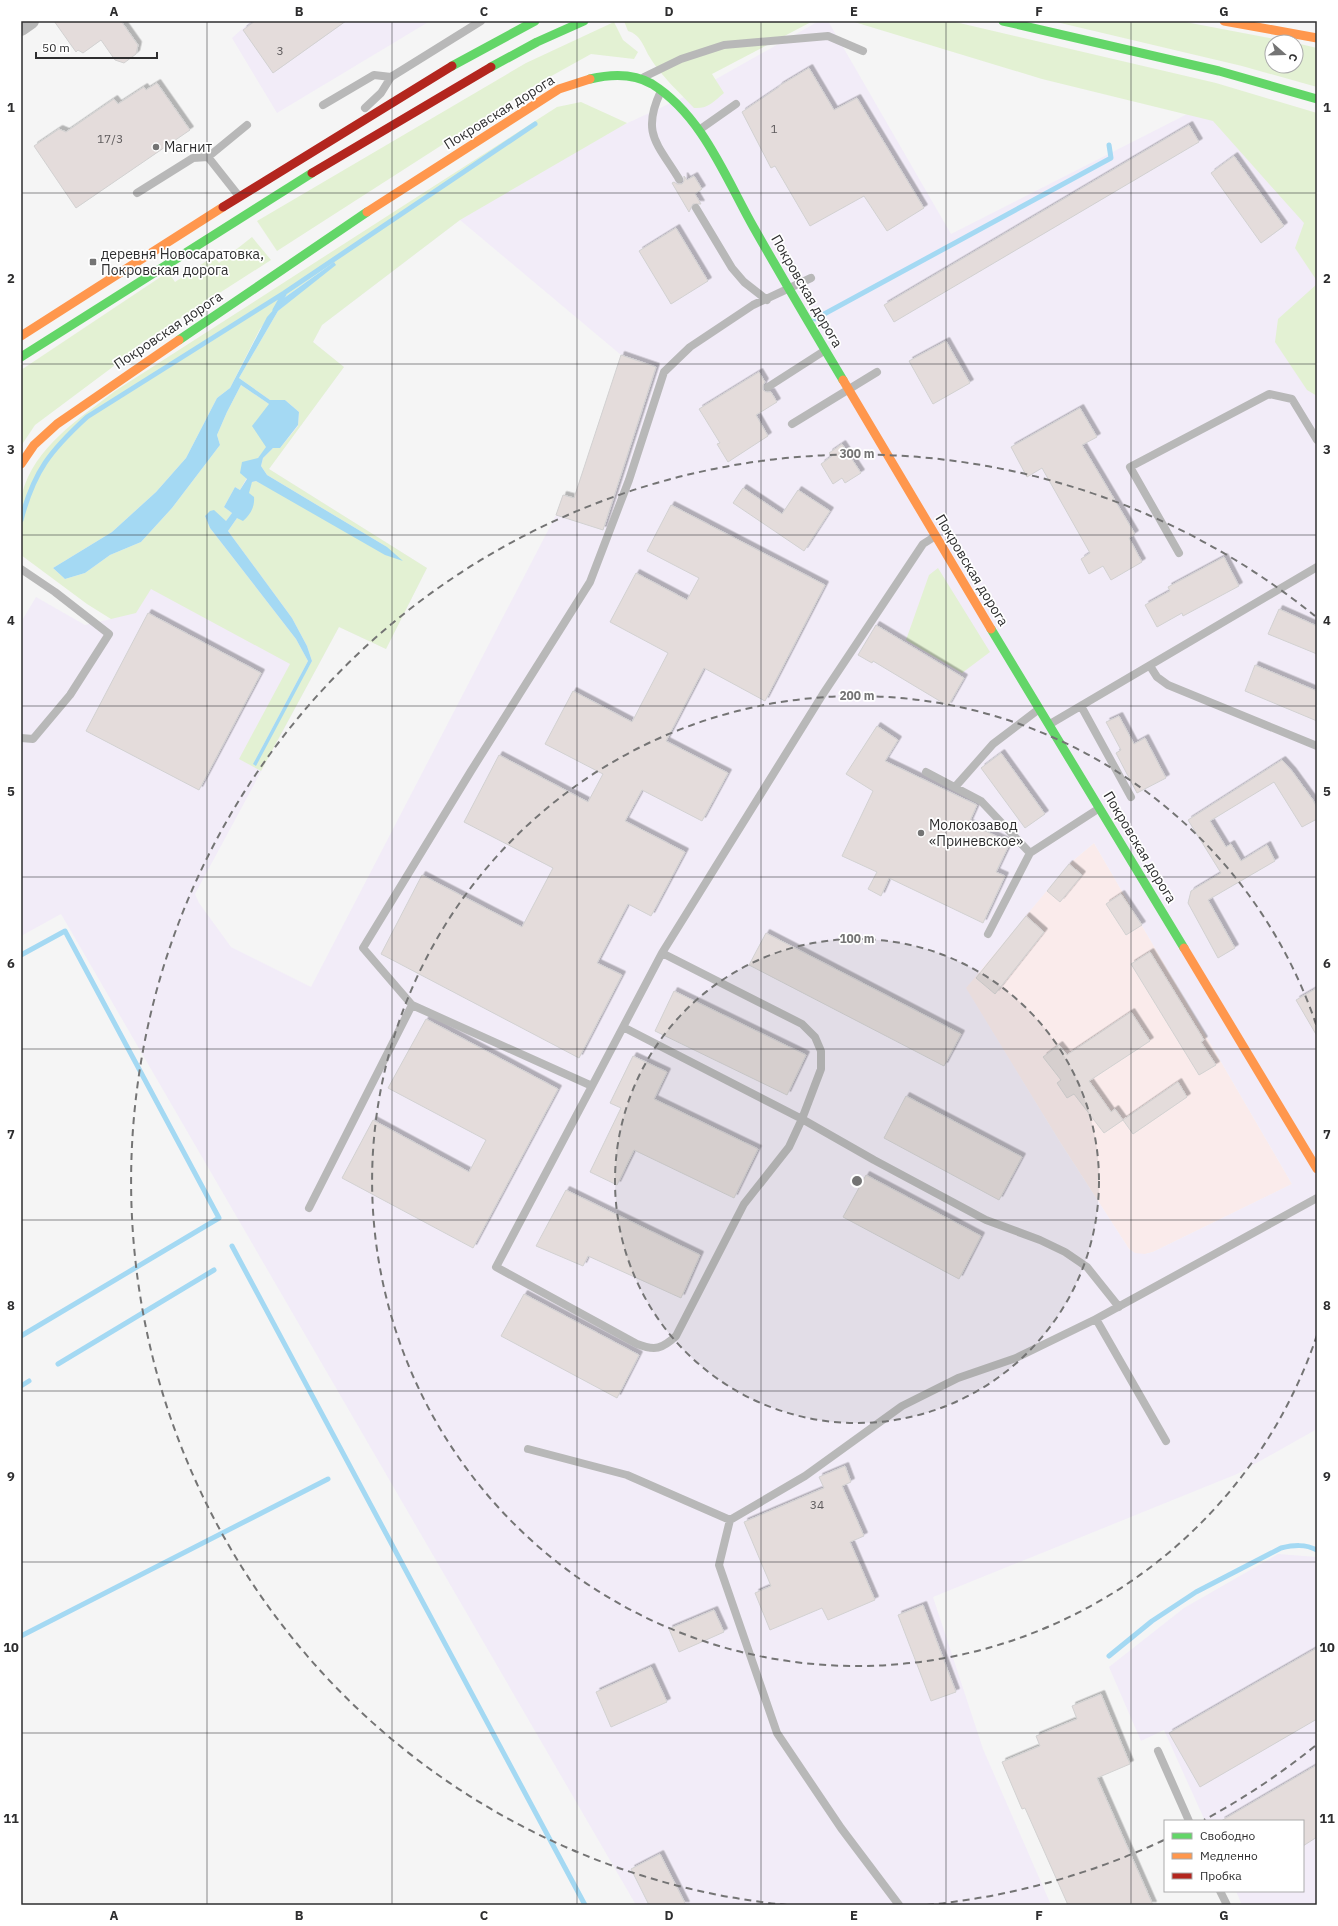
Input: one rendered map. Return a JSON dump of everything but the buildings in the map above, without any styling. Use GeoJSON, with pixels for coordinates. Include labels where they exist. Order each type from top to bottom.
{"type":"FeatureCollection","features":[{"type":"Feature","properties":{"kind":"street"},"geometry":{"type":"LineString","coordinates":[[21,28],[31,21]]}},
{"type":"Feature","properties":{"kind":"street"},"geometry":{"type":"LineString","coordinates":[[21,336],[239,196],[348,129],[438,74],[535,21]]}},
{"type":"Feature","properties":{"kind":"street"},"geometry":{"type":"LineString","coordinates":[[21,357],[175,257],[328,162],[504,61],[584,21]]}},
{"type":"Feature","properties":{"kind":"street"},"geometry":{"type":"LineString","coordinates":[[1003,21],[1218,71],[1317,99]]}},
{"type":"Feature","properties":{"kind":"street"},"geometry":{"type":"LineString","coordinates":[[1224,21],[1317,38]]}},
{"type":"Feature","properties":{"kind":"street","name":"Покровская дорога"},"geometry":{"type":"LineString","coordinates":[[21,464],[25,456],[43,435],[63,419],[366,212],[559,89],[583,79],[613,73],[640,80],[661,90],[698,130],[789,290],[935,536],[1050,724],[1317,1169]]}},
{"type":"Feature","properties":{"kind":"lane"},"geometry":{"type":"LineString","coordinates":[[348,129],[381,93],[391,76],[481,21]]}},
{"type":"Feature","properties":{"kind":"lane"},"geometry":{"type":"LineString","coordinates":[[640,80],[654,71],[681,59],[724,45],[828,36],[862,51]]}},
{"type":"Feature","properties":{"kind":"lane"},"geometry":{"type":"LineString","coordinates":[[323,105],[374,75],[391,76]]}},
{"type":"Feature","properties":{"kind":"lane"},"geometry":{"type":"LineString","coordinates":[[661,90],[653,109],[650,125],[655,141],[679,179]]}},
{"type":"Feature","properties":{"kind":"lane"},"geometry":{"type":"LineString","coordinates":[[698,130],[736,104]]}},
{"type":"Feature","properties":{"kind":"lane"},"geometry":{"type":"LineString","coordinates":[[137,193],[193,158],[208,157],[247,125]]}},
{"type":"Feature","properties":{"kind":"lane"},"geometry":{"type":"LineString","coordinates":[[208,157],[239,196]]}},
{"type":"Feature","properties":{"kind":"lane"},"geometry":{"type":"LineString","coordinates":[[696,208],[732,268],[744,282],[767,300]]}},
{"type":"Feature","properties":{"kind":"lane"},"geometry":{"type":"LineString","coordinates":[[592,1086],[412,1005],[363,948],[471,771],[590,582],[629,480],[664,372],[690,347],[753,305],[789,290],[811,278]]}},
{"type":"Feature","properties":{"kind":"lane"},"geometry":{"type":"LineString","coordinates":[[768,387],[825,350]]}},
{"type":"Feature","properties":{"kind":"lane"},"geometry":{"type":"LineString","coordinates":[[792,424],[877,372]]}},
{"type":"Feature","properties":{"kind":"lane"},"geometry":{"type":"LineString","coordinates":[[1179,553],[1130,468],[1269,394],[1292,399],[1317,440]]}},
{"type":"Feature","properties":{"kind":"lane"},"geometry":{"type":"LineString","coordinates":[[662,953],[802,1024],[815,1037],[821,1051],[821,1069],[802,1119],[789,1147],[744,1204],[676,1336],[666,1346],[650,1349],[637,1344],[496,1267],[662,953],[823,694],[923,544],[935,536]]}},
{"type":"Feature","properties":{"kind":"lane"},"geometry":{"type":"LineString","coordinates":[[1050,724],[1317,567]]}},
{"type":"Feature","properties":{"kind":"lane"},"geometry":{"type":"LineString","coordinates":[[21,569],[55,592],[109,634],[70,695],[33,738],[21,738]]}},
{"type":"Feature","properties":{"kind":"lane"},"geometry":{"type":"LineString","coordinates":[[1150,666],[1157,677],[1168,685],[1317,746]]}},
{"type":"Feature","properties":{"kind":"lane"},"geometry":{"type":"LineString","coordinates":[[1081,706],[1131,796]]}},
{"type":"Feature","properties":{"kind":"lane"},"geometry":{"type":"LineString","coordinates":[[955,787],[994,744],[1040,708]]}},
{"type":"Feature","properties":{"kind":"lane"},"geometry":{"type":"LineString","coordinates":[[926,772],[982,800],[1030,853]]}},
{"type":"Feature","properties":{"kind":"lane"},"geometry":{"type":"LineString","coordinates":[[988,934],[1030,853],[1100,807]]}},
{"type":"Feature","properties":{"kind":"lane"},"geometry":{"type":"LineString","coordinates":[[309,1208],[412,1005]]}},
{"type":"Feature","properties":{"kind":"lane"},"geometry":{"type":"LineString","coordinates":[[622,1028],[802,1119],[874,1160],[986,1220],[1040,1240],[1065,1252],[1087,1267],[1119,1307]]}},
{"type":"Feature","properties":{"kind":"lane"},"geometry":{"type":"LineString","coordinates":[[899,1905],[841,1828],[777,1732],[719,1565],[730,1520],[805,1476],[902,1406],[958,1378],[1016,1358],[1096,1319],[1317,1198]]}},
{"type":"Feature","properties":{"kind":"lane"},"geometry":{"type":"LineString","coordinates":[[1096,1319],[1166,1441]]}},
{"type":"Feature","properties":{"kind":"lane"},"geometry":{"type":"LineString","coordinates":[[528,1449],[627,1475],[730,1520]]}},
{"type":"Feature","properties":{"kind":"lane"},"geometry":{"type":"LineString","coordinates":[[1158,1751],[1189,1820]]}},
{"type":"Feature","properties":{"kind":"lane"},"geometry":{"type":"LineString","coordinates":[[1220,1892],[1227,1905]]}},
{"type":"Feature","properties":{"kind":"shaded area"},"geometry":{"type":"Polygon","coordinates":[[[251,21],[430,21],[277,113],[232,38],[251,21]]]}},
{"type":"Feature","properties":{"kind":"shaded area"},"geometry":{"type":"Polygon","coordinates":[[[819,21],[828,21],[951,234],[1211,102],[1317,218],[1317,1429],[1237,1474],[933,1597],[983,1749],[1051,1905],[636,1905],[61,914],[21,936],[21,622],[36,597],[85,625],[111,619],[294,328],[424,217],[686,96],[819,21]],[[460,220],[322,325],[313,342],[344,367],[269,469],[427,568],[386,649],[339,627],[195,894],[199,903],[231,947],[311,987],[556,515],[563,495],[574,498],[621,355],[460,220]],[[1094,843],[1069,864],[966,988],[1060,1142],[1129,1249],[1135,1253],[1145,1254],[1153,1252],[1292,1184],[1094,843]]]}},
{"type":"Feature","properties":{"kind":"shaded area"},"geometry":{"type":"Polygon","coordinates":[[[1094,843],[1292,1184],[1153,1252],[1145,1254],[1136,1254],[1129,1249],[1060,1142],[965,988],[1069,864],[1094,843]]]}},
{"type":"Feature","properties":{"kind":"shaded area"},"geometry":{"type":"Polygon","coordinates":[[[1278,1554],[1317,1557],[1317,1905],[1242,1905],[1236,1892],[1304,1892],[1304,1820],[1205,1820],[1164,1730],[1141,1741],[1109,1667],[1184,1608],[1278,1554]]]}},
{"type":"Feature","properties":{"kind":"green space"},"geometry":{"type":"Polygon","coordinates":[[[624,21],[813,21],[712,74],[724,93],[707,106],[694,108],[664,77],[653,63],[639,38],[628,31],[624,21]]]}},
{"type":"Feature","properties":{"kind":"green space"},"geometry":{"type":"Polygon","coordinates":[[[851,21],[951,21],[1216,83],[1317,113],[1317,281],[1295,248],[1304,223],[1213,121],[1042,79],[851,21]]]}},
{"type":"Feature","properties":{"kind":"green space"},"geometry":{"type":"Polygon","coordinates":[[[1052,21],[1180,21],[1264,37],[1264,72],[1052,21]]]}},
{"type":"Feature","properties":{"kind":"green space"},"geometry":{"type":"Polygon","coordinates":[[[614,22],[623,40],[638,52],[634,59],[591,54],[537,84],[277,251],[257,221],[526,63],[614,22]]]}},
{"type":"Feature","properties":{"kind":"green space"},"geometry":{"type":"Polygon","coordinates":[[[1304,45],[1317,48],[1317,87],[1271,74],[1304,74],[1304,45]]]}},
{"type":"Feature","properties":{"kind":"green space"},"geometry":{"type":"Polygon","coordinates":[[[581,102],[627,123],[460,220],[322,325],[313,342],[344,367],[269,469],[427,568],[386,649],[339,627],[261,771],[239,759],[290,664],[151,589],[136,613],[111,619],[87,604],[21,555],[20,506],[22,494],[28,477],[47,448],[60,435],[115,391],[557,107],[581,102]],[[334,262],[284,298],[260,329],[230,388],[217,398],[186,458],[156,492],[112,532],[53,568],[65,579],[85,573],[110,555],[141,542],[172,508],[220,445],[217,435],[241,385],[269,404],[267,447],[258,458],[240,490],[235,487],[224,507],[232,513],[226,521],[205,516],[210,528],[296,639],[308,661],[253,764],[312,661],[307,646],[292,618],[228,531],[237,518],[252,482],[256,481],[387,547],[267,475],[261,466],[263,458],[273,448],[280,448],[298,426],[299,412],[285,400],[270,400],[239,378],[278,311],[334,262]]]}},
{"type":"Feature","properties":{"kind":"green space"},"geometry":{"type":"Polygon","coordinates":[[[252,237],[271,260],[140,344],[110,369],[35,425],[21,446],[21,370],[168,272],[175,282],[214,256],[219,263],[252,237]]]}},
{"type":"Feature","properties":{"kind":"green space"},"geometry":{"type":"Polygon","coordinates":[[[1317,284],[1317,396],[1307,390],[1275,342],[1278,319],[1317,284]]]}},
{"type":"Feature","properties":{"kind":"green space"},"geometry":{"type":"Polygon","coordinates":[[[938,568],[990,652],[962,673],[906,640],[929,575],[938,568]]]}},
{"type":"Feature","properties":{"kind":"water"},"geometry":{"type":"Polygon","coordinates":[[[334,262],[336,265],[278,311],[239,378],[270,400],[285,400],[299,412],[298,425],[280,448],[273,448],[263,458],[261,466],[267,475],[387,547],[403,561],[385,555],[256,481],[252,482],[249,493],[254,497],[252,510],[243,521],[237,518],[228,531],[292,618],[307,646],[312,661],[256,766],[253,764],[308,661],[296,639],[210,528],[205,516],[210,511],[214,510],[226,521],[232,513],[224,507],[235,487],[240,490],[247,479],[240,473],[242,462],[258,458],[266,447],[252,426],[269,404],[241,385],[217,435],[220,445],[172,508],[141,542],[110,555],[85,573],[65,579],[53,568],[112,532],[156,492],[186,458],[217,398],[230,388],[267,317],[284,298],[334,262]]]}},
{"type":"Feature","properties":{"kind":"waterway"},"geometry":{"type":"LineString","coordinates":[[21,520],[32,488],[45,463],[63,441],[87,417],[284,293],[535,124]]}},
{"type":"Feature","properties":{"kind":"waterway"},"geometry":{"type":"LineString","coordinates":[[815,319],[1111,158],[1109,145]]}},
{"type":"Feature","properties":{"kind":"waterway"},"geometry":{"type":"LineString","coordinates":[[275,310],[284,294]]}},
{"type":"Feature","properties":{"kind":"waterway"},"geometry":{"type":"LineString","coordinates":[[21,955],[65,931],[219,1218],[21,1336]]}},
{"type":"Feature","properties":{"kind":"waterway"},"geometry":{"type":"LineString","coordinates":[[232,1246],[585,1905]]}},
{"type":"Feature","properties":{"kind":"waterway"},"geometry":{"type":"LineString","coordinates":[[58,1364],[214,1270]]}},
{"type":"Feature","properties":{"kind":"waterway"},"geometry":{"type":"LineString","coordinates":[[21,1386],[29,1381]]}},
{"type":"Feature","properties":{"kind":"waterway"},"geometry":{"type":"LineString","coordinates":[[21,1636],[328,1479]]}},
{"type":"Feature","properties":{"kind":"waterway"},"geometry":{"type":"LineString","coordinates":[[1109,1656],[1152,1621],[1196,1592],[1281,1548],[1299,1546],[1317,1550]]}},
{"type":"Feature","properties":{"kind":"traffic: fast"},"geometry":{"type":"LineString","coordinates":[[452,66],[535,21]]}},
{"type":"Feature","properties":{"kind":"traffic: fast"},"geometry":{"type":"LineString","coordinates":[[491,67],[537,42],[584,21]]}},
{"type":"Feature","properties":{"kind":"traffic: fast"},"geometry":{"type":"LineString","coordinates":[[1003,21],[1219,71],[1317,99]]}},
{"type":"Feature","properties":{"kind":"traffic: fast"},"geometry":{"type":"LineString","coordinates":[[590,79],[614,75],[630,76],[645,80],[670,97],[686,113],[712,150],[754,228],[843,380]]}},
{"type":"Feature","properties":{"kind":"traffic: fast"},"geometry":{"type":"LineString","coordinates":[[21,357],[312,173]]}},
{"type":"Feature","properties":{"kind":"traffic: fast"},"geometry":{"type":"LineString","coordinates":[[179,340],[367,212]]}},
{"type":"Feature","properties":{"kind":"traffic: fast"},"geometry":{"type":"LineString","coordinates":[[991,629],[1184,948]]}},
{"type":"Feature","properties":{"kind":"traffic: slow"},"geometry":{"type":"LineString","coordinates":[[1224,21],[1317,38]]}},
{"type":"Feature","properties":{"kind":"traffic: slow"},"geometry":{"type":"LineString","coordinates":[[367,212],[559,89],[590,79]]}},
{"type":"Feature","properties":{"kind":"traffic: slow"},"geometry":{"type":"LineString","coordinates":[[21,336],[223,207]]}},
{"type":"Feature","properties":{"kind":"traffic: slow"},"geometry":{"type":"LineString","coordinates":[[21,464],[34,445],[57,424],[179,340]]}},
{"type":"Feature","properties":{"kind":"traffic: slow"},"geometry":{"type":"LineString","coordinates":[[843,380],[991,629]]}},
{"type":"Feature","properties":{"kind":"traffic: slow"},"geometry":{"type":"LineString","coordinates":[[1184,948],[1317,1169]]}},
{"type":"Feature","properties":{"kind":"traffic: jam"},"geometry":{"type":"LineString","coordinates":[[223,207],[452,66]]}},
{"type":"Feature","properties":{"kind":"traffic: jam"},"geometry":{"type":"LineString","coordinates":[[312,173],[491,67]]}},
{"type":"Feature","properties":{"kind":"place","name":"Магнит"},"geometry":{"type":"Point","coordinates":[156,147]}},
{"type":"Feature","properties":{"kind":"place","name":"деревня Новосаратовка, Покровская дорога"},"geometry":{"type":"Point","coordinates":[93,262]}},
{"type":"Feature","properties":{"kind":"place","name":"Молокозавод «Приневское»"},"geometry":{"type":"Point","coordinates":[921,833]}}]}
